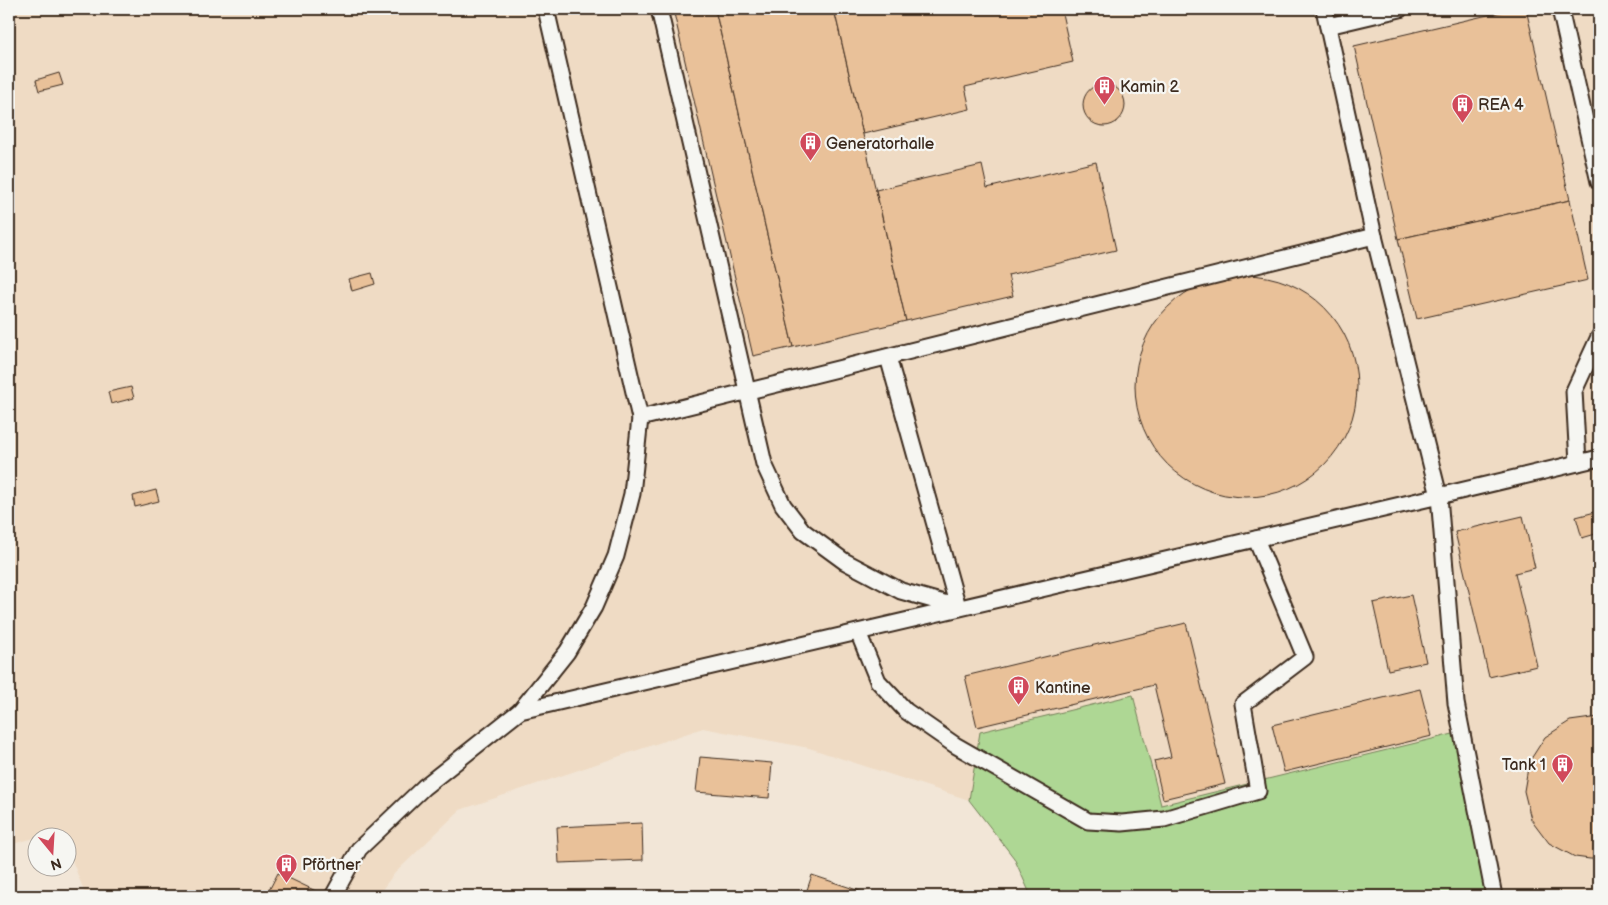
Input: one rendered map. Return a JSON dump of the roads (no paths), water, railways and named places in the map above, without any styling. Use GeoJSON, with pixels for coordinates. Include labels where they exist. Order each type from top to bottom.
{"type":"FeatureCollection","features":[{"type":"Feature","properties":{"kind":"lane"},"geometry":{"type":"LineString","coordinates":[[333,896],[359,849],[424,787],[520,711],[567,652],[594,607],[616,556],[632,494],[640,418],[546,9]]}},
{"type":"Feature","properties":{"kind":"lane"},"geometry":{"type":"LineString","coordinates":[[659,9],[764,464],[783,505],[803,531],[844,561],[901,591],[958,607]]}},
{"type":"Feature","properties":{"kind":"lane"},"geometry":{"type":"LineString","coordinates":[[1324,9],[1374,236],[1439,496],[1456,703],[1494,896]]}},
{"type":"Feature","properties":{"kind":"lane"},"geometry":{"type":"LineString","coordinates":[[1328,26],[1400,9]]}},
{"type":"Feature","properties":{"kind":"lane"},"geometry":{"type":"LineString","coordinates":[[1560,9],[1599,182]]}},
{"type":"Feature","properties":{"kind":"lane"},"geometry":{"type":"LineString","coordinates":[[640,418],[1374,236]]}},
{"type":"Feature","properties":{"kind":"lane"},"geometry":{"type":"LineString","coordinates":[[1578,463],[1574,391],[1599,337]]}},
{"type":"Feature","properties":{"kind":"lane"},"geometry":{"type":"LineString","coordinates":[[888,357],[958,607]]}},
{"type":"Feature","properties":{"kind":"lane"},"geometry":{"type":"LineString","coordinates":[[520,711],[1599,458]]}},
{"type":"Feature","properties":{"kind":"lane"},"geometry":{"type":"LineString","coordinates":[[858,632],[878,681],[906,712],[955,745],[1088,821],[1122,823],[1164,819],[1258,791],[1243,704],[1305,657],[1256,539]]}},
{"type":"Feature","properties":{"kind":"place","name":"Kamin 2"},"geometry":{"type":"Point","coordinates":[1104,105]}},
{"type":"Feature","properties":{"kind":"place","name":"REA 4"},"geometry":{"type":"Point","coordinates":[1462,123]}},
{"type":"Feature","properties":{"kind":"place","name":"Generatorhalle"},"geometry":{"type":"Point","coordinates":[810,162]}},
{"type":"Feature","properties":{"kind":"place","name":"Kantine"},"geometry":{"type":"Point","coordinates":[1019,706]}},
{"type":"Feature","properties":{"kind":"place","name":"Tank 1"},"geometry":{"type":"Point","coordinates":[1562,783]}},
{"type":"Feature","properties":{"kind":"place","name":"Pförtner"},"geometry":{"type":"Point","coordinates":[286,883]}}]}
